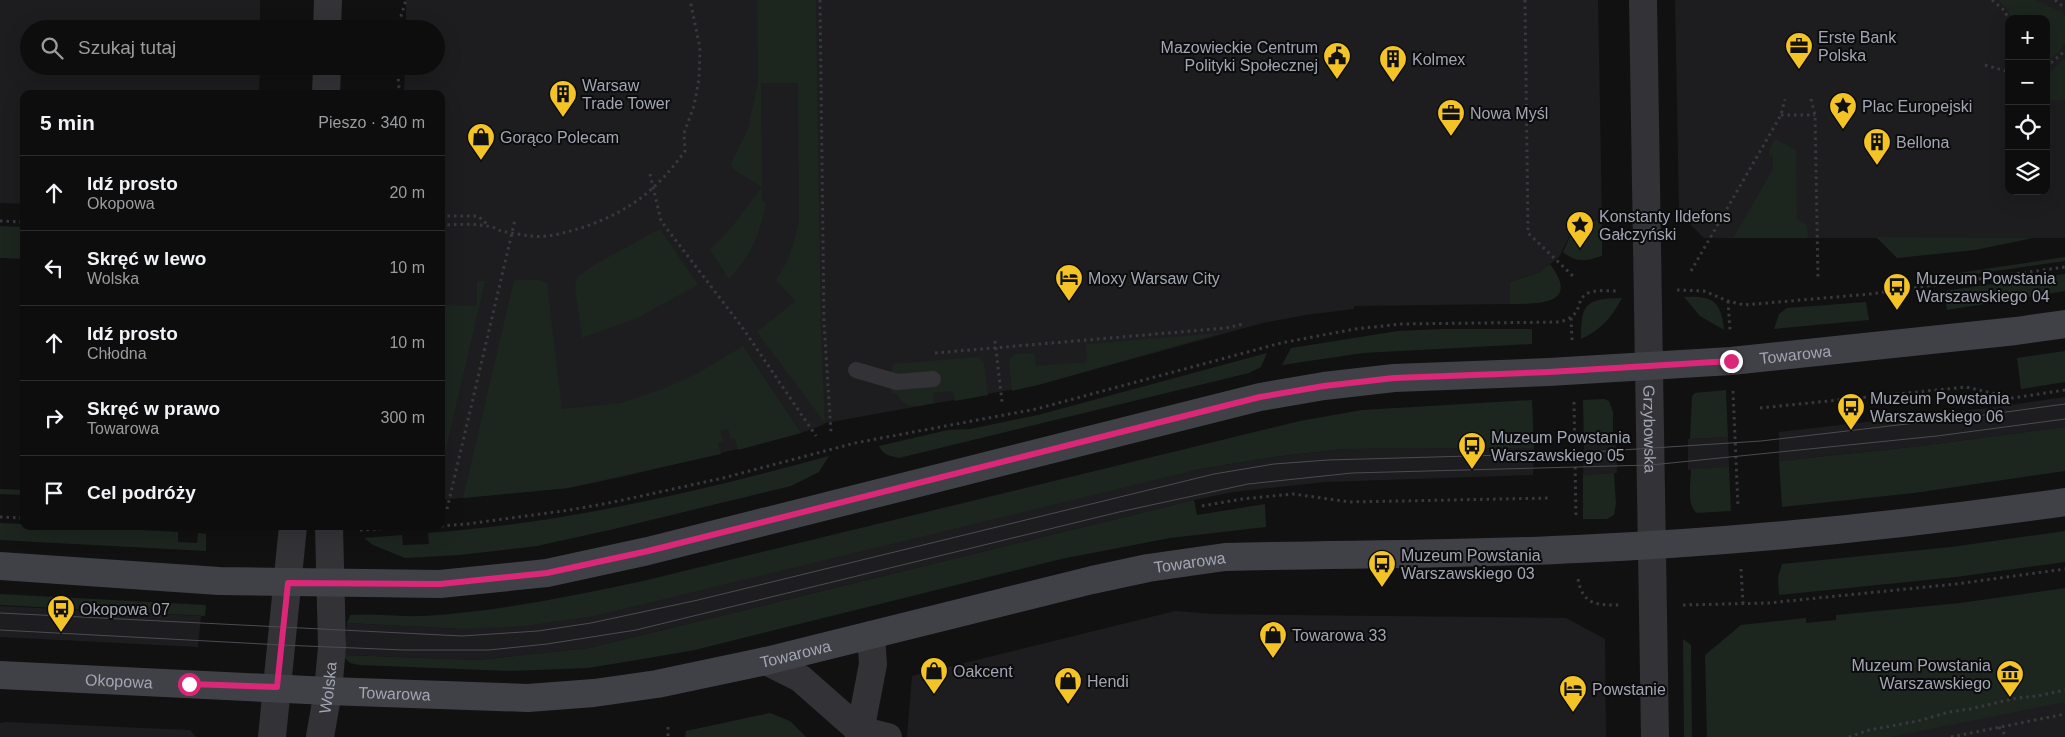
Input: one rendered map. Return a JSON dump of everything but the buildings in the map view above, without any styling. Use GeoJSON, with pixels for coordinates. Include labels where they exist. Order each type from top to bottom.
{"type":"FeatureCollection","features":[{"type":"Feature","properties":{"kind":"main road","name":"Towarowa"},"geometry":{"type":"LineString","coordinates":[[288,583],[440,584],[547,573],[648,551],[1260,397],[1324,386],[1394,378],[1650,367],[1731,361],[2065,324]]}},
{"type":"Feature","properties":{"kind":"main road","name":"Towarowa"},"geometry":{"type":"LineString","coordinates":[[328,691],[528,698],[594,694],[657,684],[766,661],[1092,580],[1148,568],[1226,557],[1522,551],[1652,545],[1775,536],[2065,502]]}},
{"type":"Feature","properties":{"kind":"main road"},"geometry":{"type":"LineString","coordinates":[[0,566],[219,581],[288,583]]}},
{"type":"Feature","properties":{"kind":"main road","name":"Okopowa"},"geometry":{"type":"LineString","coordinates":[[0,675],[277,687],[328,691]]}},
{"type":"Feature","properties":{"kind":"street"},"geometry":{"type":"LineString","coordinates":[[327,20],[328,0]]}},
{"type":"Feature","properties":{"kind":"street","name":"Grzybowska"},"geometry":{"type":"LineString","coordinates":[[1643,0],[1655,737]]}},
{"type":"Feature","properties":{"kind":"street"},"geometry":{"type":"LineString","coordinates":[[326,90],[327,75]]}},
{"type":"Feature","properties":{"kind":"street"},"geometry":{"type":"LineString","coordinates":[[272,737],[293,530]]}},
{"type":"Feature","properties":{"kind":"street","name":"Wolska"},"geometry":{"type":"LineString","coordinates":[[320,737],[328,691],[332,639],[330,584],[341,530]]}},
{"type":"Feature","properties":{"kind":"street"},"geometry":{"type":"LineString","coordinates":[[859,733],[873,664],[871,636]]}},
{"type":"Feature","properties":{"kind":"street"},"geometry":{"type":"LineString","coordinates":[[766,661],[800,678],[859,733],[888,737]]}},
{"type":"Feature","properties":{"kind":"lane"},"geometry":{"type":"LineString","coordinates":[[856,370],[897,382],[933,380]]}},
{"type":"Feature","properties":{"kind":"path"},"geometry":{"type":"LineString","coordinates":[[400,20],[406,0]]}},
{"type":"Feature","properties":{"kind":"path"},"geometry":{"type":"LineString","coordinates":[[445,225],[488,226],[512,233],[533,236],[567,232],[600,221],[626,209],[654,189],[674,168],[685,151],[684,133],[694,106],[699,79],[700,48],[690,0]]}},
{"type":"Feature","properties":{"kind":"path"},"geometry":{"type":"LineString","coordinates":[[820,0],[824,323],[831,432]]}},
{"type":"Feature","properties":{"kind":"path"},"geometry":{"type":"LineString","coordinates":[[1525,0],[1528,233],[1575,278]]}},
{"type":"Feature","properties":{"kind":"path"},"geometry":{"type":"LineString","coordinates":[[1992,0],[2005,11],[2007,15]]}},
{"type":"Feature","properties":{"kind":"path"},"geometry":{"type":"LineString","coordinates":[[2055,0],[2065,8]]}},
{"type":"Feature","properties":{"kind":"path"},"geometry":{"type":"LineString","coordinates":[[2050,64],[2065,51]]}},
{"type":"Feature","properties":{"kind":"path"},"geometry":{"type":"LineString","coordinates":[[1985,65],[2005,71]]}},
{"type":"Feature","properties":{"kind":"path"},"geometry":{"type":"LineString","coordinates":[[398,75],[402,90]]}},
{"type":"Feature","properties":{"kind":"path"},"geometry":{"type":"LineString","coordinates":[[1691,271],[1781,115],[1785,99]]}},
{"type":"Feature","properties":{"kind":"path"},"geometry":{"type":"LineString","coordinates":[[1811,99],[1815,115],[1818,278]]}},
{"type":"Feature","properties":{"kind":"path"},"geometry":{"type":"LineString","coordinates":[[1781,115],[1815,115]]}},
{"type":"Feature","properties":{"kind":"path"},"geometry":{"type":"LineString","coordinates":[[650,174],[661,221],[742,327],[816,436]]}},
{"type":"Feature","properties":{"kind":"path"},"geometry":{"type":"LineString","coordinates":[[445,216],[478,216],[488,226]]}},
{"type":"Feature","properties":{"kind":"path"},"geometry":{"type":"LineString","coordinates":[[447,509],[515,220]]}},
{"type":"Feature","properties":{"kind":"path"},"geometry":{"type":"LineString","coordinates":[[0,221],[20,222]]}},
{"type":"Feature","properties":{"kind":"path"},"geometry":{"type":"LineString","coordinates":[[1675,290],[1704,290],[1728,301],[1744,305],[1870,294],[2065,268]]}},
{"type":"Feature","properties":{"kind":"path"},"geometry":{"type":"LineString","coordinates":[[1572,346],[1571,318],[1586,295],[1594,292],[1626,290]]}},
{"type":"Feature","properties":{"kind":"path"},"geometry":{"type":"LineString","coordinates":[[1728,301],[1730,334]]}},
{"type":"Feature","properties":{"kind":"path"},"geometry":{"type":"LineString","coordinates":[[445,526],[614,502],[723,478],[855,443],[1036,409],[1281,343],[1355,329],[1401,324],[1560,322],[1571,318]]}},
{"type":"Feature","properties":{"kind":"path"},"geometry":{"type":"LineString","coordinates":[[927,353],[1226,328],[1243,324]]}},
{"type":"Feature","properties":{"kind":"path"},"geometry":{"type":"LineString","coordinates":[[995,341],[1002,402]]}},
{"type":"Feature","properties":{"kind":"path"},"geometry":{"type":"LineString","coordinates":[[1732,385],[1738,515]]}},
{"type":"Feature","properties":{"kind":"path"},"geometry":{"type":"LineString","coordinates":[[1760,408],[1966,386],[2013,398],[2065,390]]}},
{"type":"Feature","properties":{"kind":"path"},"geometry":{"type":"LineString","coordinates":[[1574,396],[1576,525]]}},
{"type":"Feature","properties":{"kind":"path"},"geometry":{"type":"LineString","coordinates":[[1202,506],[1242,499],[1293,494],[1350,502],[1551,498]]}},
{"type":"Feature","properties":{"kind":"path"},"geometry":{"type":"LineString","coordinates":[[0,517],[20,518]]}},
{"type":"Feature","properties":{"kind":"path"},"geometry":{"type":"LineString","coordinates":[[1741,565],[1743,604]]}},
{"type":"Feature","properties":{"kind":"path"},"geometry":{"type":"LineString","coordinates":[[1686,605],[1768,603],[1956,584],[2065,569]]}},
{"type":"Feature","properties":{"kind":"path"},"geometry":{"type":"LineString","coordinates":[[1578,577],[1580,590],[1586,599],[1595,604],[1614,605]]}},
{"type":"Feature","properties":{"kind":"path"},"geometry":{"type":"LineString","coordinates":[[1849,737],[1854,734],[1918,721],[1949,712],[2001,701],[2065,691]]}},
{"type":"Feature","properties":{"kind":"path"},"geometry":{"type":"LineString","coordinates":[[1952,737],[2065,714]]}},
{"type":"Feature","properties":{"kind":"path"},"geometry":{"type":"LineString","coordinates":[[1999,727],[2007,737]]}},
{"type":"Feature","properties":{"kind":"path"},"geometry":{"type":"LineString","coordinates":[[668,728],[668,737]]}},
{"type":"Feature","properties":{"kind":"shaded area"},"geometry":{"type":"Polygon","coordinates":[[[0,0],[260,0],[260,20],[20,20],[20,75],[260,75],[259,90],[20,90],[20,204],[0,203],[0,0]]]}},
{"type":"Feature","properties":{"kind":"shaded area"},"geometry":{"type":"Polygon","coordinates":[[[406,0],[1598,0],[1602,220],[1577,221],[1559,257],[1540,272],[1510,282],[1510,304],[1354,306],[1354,309],[1305,315],[1263,323],[1038,385],[825,423],[801,433],[771,441],[621,477],[568,488],[445,500],[445,90],[404,90],[405,75],[445,75],[445,20],[406,20],[406,0]]]}},
{"type":"Feature","properties":{"kind":"shaded area"},"geometry":{"type":"Polygon","coordinates":[[[757,0],[816,0],[821,331],[825,423],[757,332],[795,301],[776,280],[787,261],[794,242],[799,219],[798,83],[761,83],[762,187],[733,169],[731,163],[748,129],[758,82],[757,0]]]}},
{"type":"Feature","properties":{"kind":"shaded area","name":"Plac Europejski"},"geometry":{"type":"Polygon","coordinates":[[[1675,0],[2065,0],[2065,238],[1704,238],[1679,213],[1675,0]]]}},
{"type":"Feature","properties":{"kind":"shaded area"},"geometry":{"type":"Polygon","coordinates":[[[1998,0],[2035,0],[2062,12],[2065,17],[2065,42],[2059,52],[2050,59],[2050,15],[2010,15],[2006,7],[1998,0]]]}},
{"type":"Feature","properties":{"kind":"shaded area"},"geometry":{"type":"Polygon","coordinates":[[[2065,58],[2065,100],[2050,100],[2050,72],[2065,58]]]}},
{"type":"Feature","properties":{"kind":"shaded area"},"geometry":{"type":"Polygon","coordinates":[[[1775,139],[1796,150],[1797,219],[1807,225],[1808,238],[1733,238],[1773,169],[1773,154],[1770,157],[1770,148],[1775,139]]]}},
{"type":"Feature","properties":{"kind":"shaded area"},"geometry":{"type":"Polygon","coordinates":[[[762,187],[762,201],[766,202],[758,234],[744,261],[729,279],[710,250],[730,229],[762,187]]]}},
{"type":"Feature","properties":{"kind":"shaded area"},"geometry":{"type":"Polygon","coordinates":[[[1602,220],[1602,256],[1581,260],[1572,258],[1563,252],[1577,221],[1602,220]]]}},
{"type":"Feature","properties":{"kind":"shaded area"},"geometry":{"type":"Polygon","coordinates":[[[0,226],[20,227],[20,259],[0,258],[0,226]]]}},
{"type":"Feature","properties":{"kind":"shaded area"},"geometry":{"type":"Polygon","coordinates":[[[660,229],[698,285],[635,319],[582,338],[575,288],[577,277],[599,262],[660,229]]]}},
{"type":"Feature","properties":{"kind":"shaded area"},"geometry":{"type":"Polygon","coordinates":[[[1876,237],[2033,238],[1975,250],[1897,258],[1876,237]]]}},
{"type":"Feature","properties":{"kind":"shaded area"},"geometry":{"type":"Polygon","coordinates":[[[2065,257],[2065,261],[1946,278],[1945,275],[2065,257]]]}},
{"type":"Feature","properties":{"kind":"shaded area"},"geometry":{"type":"Polygon","coordinates":[[[1550,264],[1558,277],[1561,288],[1558,295],[1543,302],[1510,304],[1510,282],[1540,272],[1550,264]]]}},
{"type":"Feature","properties":{"kind":"shaded area"},"geometry":{"type":"Polygon","coordinates":[[[2065,274],[2065,291],[1947,310],[1944,291],[2065,274]]]}},
{"type":"Feature","properties":{"kind":"shaded area"},"geometry":{"type":"Polygon","coordinates":[[[514,280],[538,280],[547,283],[562,409],[621,403],[660,390],[698,373],[743,346],[801,433],[738,450],[735,439],[731,439],[728,429],[720,431],[723,441],[718,443],[721,454],[568,488],[463,498],[514,280]]]}},
{"type":"Feature","properties":{"kind":"shaded area"},"geometry":{"type":"Polygon","coordinates":[[[477,281],[485,281],[445,453],[445,305],[477,306],[477,281]]]}},
{"type":"Feature","properties":{"kind":"shaded area"},"geometry":{"type":"Polygon","coordinates":[[[1684,297],[1708,299],[1713,302],[1720,312],[1724,330],[1700,316],[1684,297]]]}},
{"type":"Feature","properties":{"kind":"shaded area"},"geometry":{"type":"Polygon","coordinates":[[[1622,298],[1605,322],[1581,339],[1582,318],[1584,310],[1588,305],[1600,300],[1622,298]]]}},
{"type":"Feature","properties":{"kind":"shaded area"},"geometry":{"type":"Polygon","coordinates":[[[1866,302],[1869,320],[1774,329],[1779,314],[1787,308],[1866,302]]]}},
{"type":"Feature","properties":{"kind":"shaded area"},"geometry":{"type":"Polygon","coordinates":[[[1532,329],[1532,344],[1363,353],[1282,365],[1291,348],[1398,331],[1532,329]]]}},
{"type":"Feature","properties":{"kind":"shaded area"},"geometry":{"type":"Polygon","coordinates":[[[1221,333],[1012,391],[1009,362],[1010,358],[1016,354],[1034,353],[1036,366],[1087,362],[1086,344],[1221,333]]]}},
{"type":"Feature","properties":{"kind":"shaded area"},"geometry":{"type":"Polygon","coordinates":[[[2065,351],[2065,382],[2021,389],[2017,358],[2065,351]]]}},
{"type":"Feature","properties":{"kind":"shaded area"},"geometry":{"type":"Polygon","coordinates":[[[1267,353],[1261,367],[1249,373],[899,458],[885,453],[879,446],[948,430],[970,429],[1038,415],[1267,353]]]}},
{"type":"Feature","properties":{"kind":"shaded area"},"geometry":{"type":"Polygon","coordinates":[[[978,357],[984,362],[988,395],[955,401],[953,391],[933,393],[934,403],[912,406],[904,403],[896,393],[893,394],[889,386],[893,364],[978,357]]]}},
{"type":"Feature","properties":{"kind":"shaded area"},"geometry":{"type":"Polygon","coordinates":[[[1726,390],[1728,437],[1690,439],[1692,396],[1695,393],[1726,390]]]}},
{"type":"Feature","properties":{"kind":"shaded area"},"geometry":{"type":"Polygon","coordinates":[[[2065,397],[2065,427],[1912,447],[1779,461],[1779,432],[1988,408],[2065,397]]]}},
{"type":"Feature","properties":{"kind":"shaded area"},"geometry":{"type":"Polygon","coordinates":[[[1604,399],[1609,401],[1613,412],[1613,445],[1584,446],[1583,400],[1604,399]]]}},
{"type":"Feature","properties":{"kind":"shaded area"},"geometry":{"type":"Polygon","coordinates":[[[1532,400],[1534,448],[1343,449],[1273,457],[1200,469],[594,616],[525,626],[462,629],[347,623],[350,615],[423,616],[478,611],[534,603],[643,581],[1300,421],[1362,410],[1532,400]]]}},
{"type":"Feature","properties":{"kind":"shaded area"},"geometry":{"type":"Polygon","coordinates":[[[2065,427],[2065,471],[1914,493],[1782,507],[1779,461],[1912,447],[2065,427]]]}},
{"type":"Feature","properties":{"kind":"shaded area"},"geometry":{"type":"Polygon","coordinates":[[[1728,437],[1729,467],[1688,470],[1688,439],[1728,437]]]}},
{"type":"Feature","properties":{"kind":"shaded area"},"geometry":{"type":"Polygon","coordinates":[[[1616,445],[1617,473],[1583,475],[1584,446],[1616,445]]]}},
{"type":"Feature","properties":{"kind":"shaded area"},"geometry":{"type":"Polygon","coordinates":[[[1534,448],[1533,475],[1325,482],[1233,492],[589,648],[478,660],[345,655],[347,623],[462,629],[1200,469],[1273,457],[1343,449],[1534,448]]]}},
{"type":"Feature","properties":{"kind":"shaded area"},"geometry":{"type":"Polygon","coordinates":[[[829,456],[819,472],[791,486],[537,546],[460,555],[405,558],[373,545],[364,538],[402,535],[403,545],[429,544],[428,533],[530,522],[581,514],[681,494],[829,456]]]}},
{"type":"Feature","properties":{"kind":"shaded area"},"geometry":{"type":"Polygon","coordinates":[[[1729,467],[1731,511],[1697,513],[1691,505],[1690,499],[1691,469],[1729,467]]]}},
{"type":"Feature","properties":{"kind":"shaded area"},"geometry":{"type":"Polygon","coordinates":[[[1614,473],[1616,504],[1614,515],[1607,519],[1583,519],[1583,475],[1614,473]]]}},
{"type":"Feature","properties":{"kind":"shaded area"},"geometry":{"type":"Polygon","coordinates":[[[0,489],[20,490],[20,495],[0,494],[0,489]]]}},
{"type":"Feature","properties":{"kind":"shaded area"},"geometry":{"type":"Polygon","coordinates":[[[1194,500],[1197,515],[1265,504],[1266,527],[1170,538],[1061,559],[695,650],[588,668],[511,671],[359,665],[350,663],[345,658],[345,655],[478,660],[589,648],[1194,500]]]}},
{"type":"Feature","properties":{"kind":"shaded area"},"geometry":{"type":"Polygon","coordinates":[[[0,523],[20,524],[20,530],[141,530],[178,532],[178,542],[197,543],[198,533],[206,534],[206,551],[0,540],[0,523]]]}},
{"type":"Feature","properties":{"kind":"shaded area"},"geometry":{"type":"Polygon","coordinates":[[[2065,531],[2065,562],[1956,577],[1779,595],[1778,577],[1782,564],[1951,547],[2065,531]]]}},
{"type":"Feature","properties":{"kind":"shaded area"},"geometry":{"type":"Polygon","coordinates":[[[2065,588],[2065,702],[1890,737],[1707,737],[1705,655],[1741,625],[1806,618],[1806,623],[1836,620],[1836,615],[1960,603],[2065,588]]]}},
{"type":"Feature","properties":{"kind":"shaded area"},"geometry":{"type":"Polygon","coordinates":[[[0,594],[206,605],[205,616],[0,605],[0,594]]]}},
{"type":"Feature","properties":{"kind":"shaded area"},"geometry":{"type":"Polygon","coordinates":[[[0,606],[201,616],[198,647],[0,637],[0,606]]]}},
{"type":"Feature","properties":{"kind":"shaded area"},"geometry":{"type":"Polygon","coordinates":[[[1175,611],[1214,614],[1566,618],[1605,639],[1606,737],[907,737],[912,676],[1175,611]]]}},
{"type":"Feature","properties":{"kind":"shaded area"},"geometry":{"type":"Polygon","coordinates":[[[1683,639],[1691,645],[1692,737],[1684,737],[1683,639]]]}},
{"type":"Feature","properties":{"kind":"shaded area","name":"Muzeum Powstania Warszawskiego"},"geometry":{"type":"Polygon","coordinates":[[[2065,671],[2065,737],[1798,737],[2065,671]]]}},
{"type":"Feature","properties":{"kind":"shaded area"},"geometry":{"type":"Polygon","coordinates":[[[770,713],[790,721],[806,737],[685,737],[686,731],[770,713]]]}},
{"type":"Feature","properties":{"kind":"shaded area"},"geometry":{"type":"Polygon","coordinates":[[[0,723],[190,730],[196,737],[0,737],[0,723]]]}},
{"type":"Feature","properties":{"kind":"tram line"},"geometry":{"type":"LineString","coordinates":[[0,613],[462,636],[538,631],[591,623],[698,600],[1214,474],[1274,464],[1328,460],[1575,453],[1761,441],[2065,404]]}},
{"type":"Feature","properties":{"kind":"tram line"},"geometry":{"type":"LineString","coordinates":[[0,630],[404,650],[489,650],[547,644],[636,630],[1119,512],[1248,484],[1352,473],[1651,465],[1937,436],[2065,419]]}},
{"type":"Feature","properties":{"kind":"place","name":"Erste Bank Polska"},"geometry":{"type":"Point","coordinates":[1799,70]}},
{"type":"Feature","properties":{"kind":"place","name":"Mazowieckie Centrum Polityki Społecznej"},"geometry":{"type":"Point","coordinates":[1337,80]}},
{"type":"Feature","properties":{"kind":"place","name":"Kolmex"},"geometry":{"type":"Point","coordinates":[1393,83]}},
{"type":"Feature","properties":{"kind":"place","name":"Warsaw Trade Tower"},"geometry":{"type":"Point","coordinates":[563,118]}},
{"type":"Feature","properties":{"kind":"place","name":"Plac Europejski"},"geometry":{"type":"Point","coordinates":[1843,130]}},
{"type":"Feature","properties":{"kind":"place","name":"Nowa Myśl"},"geometry":{"type":"Point","coordinates":[1451,137]}},
{"type":"Feature","properties":{"kind":"place","name":"Gorąco Polecam"},"geometry":{"type":"Point","coordinates":[481,161]}},
{"type":"Feature","properties":{"kind":"place","name":"Bellona"},"geometry":{"type":"Point","coordinates":[1877,166]}},
{"type":"Feature","properties":{"kind":"place","name":"Konstanty Ildefons Gałczyński"},"geometry":{"type":"Point","coordinates":[1580,249]}},
{"type":"Feature","properties":{"kind":"place","name":"Moxy Warsaw City"},"geometry":{"type":"Point","coordinates":[1069,302]}},
{"type":"Feature","properties":{"kind":"place","name":"Muzeum Powstania Warszawskiego 04"},"geometry":{"type":"Point","coordinates":[1897,311]}},
{"type":"Feature","properties":{"kind":"place","name":"Muzeum Powstania Warszawskiego 06"},"geometry":{"type":"Point","coordinates":[1851,431]}},
{"type":"Feature","properties":{"kind":"place","name":"Muzeum Powstania Warszawskiego 05"},"geometry":{"type":"Point","coordinates":[1472,470]}},
{"type":"Feature","properties":{"kind":"place","name":"Muzeum Powstania Warszawskiego 03"},"geometry":{"type":"Point","coordinates":[1382,588]}},
{"type":"Feature","properties":{"kind":"place","name":"Okopowa 07"},"geometry":{"type":"Point","coordinates":[61,633]}},
{"type":"Feature","properties":{"kind":"place","name":"Towarowa 33"},"geometry":{"type":"Point","coordinates":[1273,659]}},
{"type":"Feature","properties":{"kind":"place","name":"Oakcent"},"geometry":{"type":"Point","coordinates":[934,695]}},
{"type":"Feature","properties":{"kind":"place","name":"Muzeum Powstania Warszawskiego"},"geometry":{"type":"Point","coordinates":[2010,698]}},
{"type":"Feature","properties":{"kind":"place","name":"Hendi"},"geometry":{"type":"Point","coordinates":[1068,705]}},
{"type":"Feature","properties":{"kind":"place","name":"Powstanie"},"geometry":{"type":"Point","coordinates":[1573,713]}},
{"type":"Feature","properties":{"kind":"route"},"geometry":{"type":"LineString","coordinates":[[189,684],[277,687],[288,583],[440,584],[547,573],[648,551],[1260,397],[1324,386],[1394,378],[1650,367],[1731,361]]}}]}
